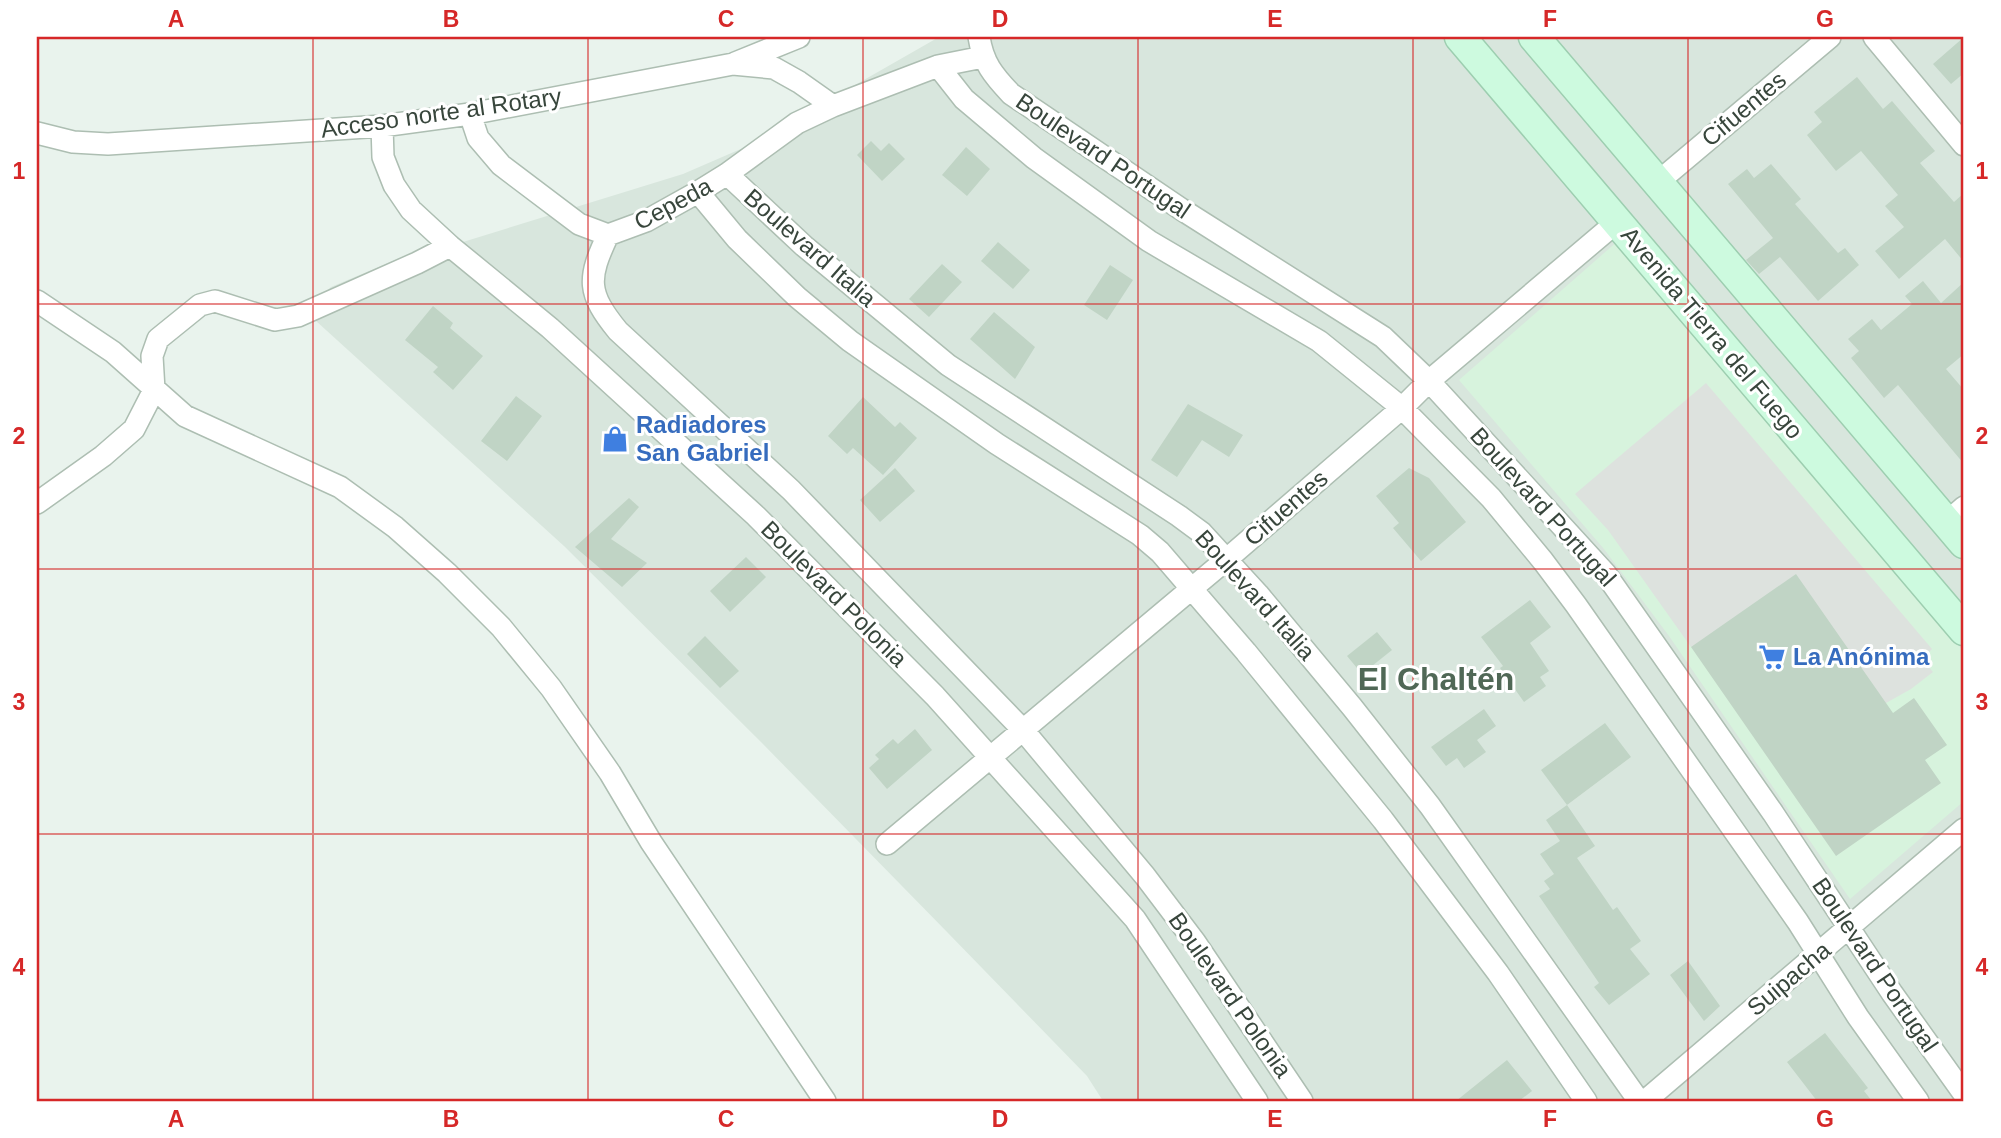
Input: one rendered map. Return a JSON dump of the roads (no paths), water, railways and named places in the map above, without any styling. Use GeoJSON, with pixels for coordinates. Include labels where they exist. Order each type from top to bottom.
{"type":"FeatureCollection","features":[{"type":"Feature","properties":{"kind":"street"},"geometry":{"type":"LineString","coordinates":[[733,64],[799,37]]}},
{"type":"Feature","properties":{"kind":"street","name":"Avenida Tierra del Fuego"},"geometry":{"type":"LineString","coordinates":[[1460,37],[1964,630]]}},
{"type":"Feature","properties":{"kind":"street"},"geometry":{"type":"LineString","coordinates":[[1534,37],[1958,524]]}},
{"type":"Feature","properties":{"kind":"street","name":"Cifuentes"},"geometry":{"type":"LineString","coordinates":[[1658,182],[1830,37]]}},
{"type":"Feature","properties":{"kind":"street"},"geometry":{"type":"LineString","coordinates":[[1874,37],[1964,145]]}},
{"type":"Feature","properties":{"kind":"street","name":"Cepeda"},"geometry":{"type":"LineString","coordinates":[[470,114],[478,138],[501,165],[579,224],[608,235],[646,221],[698,192],[797,123],[981,47]]}},
{"type":"Feature","properties":{"kind":"street","name":"Boulevard Portugal"},"geometry":{"type":"LineString","coordinates":[[981,47],[997,80],[1011,94],[1181,209],[1383,337],[1429,381],[1605,573],[1773,813],[1849,929],[1964,1094]]}},
{"type":"Feature","properties":{"kind":"street","name":"Acceso norte al Rotary"},"geometry":{"type":"LineString","coordinates":[[37,133],[73,142],[108,144],[382,126],[470,114],[733,64],[774,68],[833,106]]}},
{"type":"Feature","properties":{"kind":"street","name":"Boulevard Portugal"},"geometry":{"type":"LineString","coordinates":[[937,66],[964,99],[1034,158],[1149,241],[1319,341],[1402,408],[1491,498],[1543,561],[1798,922],[1858,1017],[1918,1101]]}},
{"type":"Feature","properties":{"kind":"street","name":"Boulevard Polonia"},"geometry":{"type":"LineString","coordinates":[[382,126],[383,157],[394,185],[411,210],[450,246],[550,328],[756,516],[935,696],[1135,919],[1257,1101]]}},
{"type":"Feature","properties":{"kind":"street","name":"Boulevard Italia"},"geometry":{"type":"LineString","coordinates":[[727,174],[804,246],[948,365],[1202,533],[1352,707],[1430,806],[1639,1101]]}},
{"type":"Feature","properties":{"kind":"street","name":"Boulevard Italia"},"geometry":{"type":"LineString","coordinates":[[698,192],[737,239],[797,297],[850,341],[998,444],[1140,535],[1160,552],[1246,652],[1383,820],[1499,973],[1586,1101]]}},
{"type":"Feature","properties":{"kind":"street","name":"Cifuentes"},"geometry":{"type":"LineString","coordinates":[[887,844],[1227,559],[1402,408],[1429,381],[1618,221]]}},
{"type":"Feature","properties":{"kind":"street","name":"Boulevard Polonia"},"geometry":{"type":"LineString","coordinates":[[608,235],[598,257],[593,282],[600,309],[618,331],[791,490],[1023,730],[1146,876],[1195,942],[1303,1101]]}},
{"type":"Feature","properties":{"kind":"street"},"geometry":{"type":"LineString","coordinates":[[37,503],[103,456],[134,429],[154,390],[152,356],[158,339],[200,305],[215,301],[275,320],[299,316],[450,246]]}},
{"type":"Feature","properties":{"kind":"street"},"geometry":{"type":"LineString","coordinates":[[37,301],[113,352],[185,416],[341,487],[395,527],[501,626],[551,688],[610,773],[651,842],[825,1101]]}},
{"type":"Feature","properties":{"kind":"street","name":"Suipacha"},"geometry":{"type":"LineString","coordinates":[[1645,1101],[1964,829]]}},
{"type":"Feature","properties":{"kind":"place","name":"Radiadores San Gabriel"},"geometry":{"type":"Point","coordinates":[615,439]}},
{"type":"Feature","properties":{"kind":"place","name":"La Anónima"},"geometry":{"type":"Point","coordinates":[1772,657]}},
{"type":"Feature","properties":{"kind":"district","name":"El Chaltén"},"geometry":{"type":"Point","coordinates":[1436,679]}}]}
